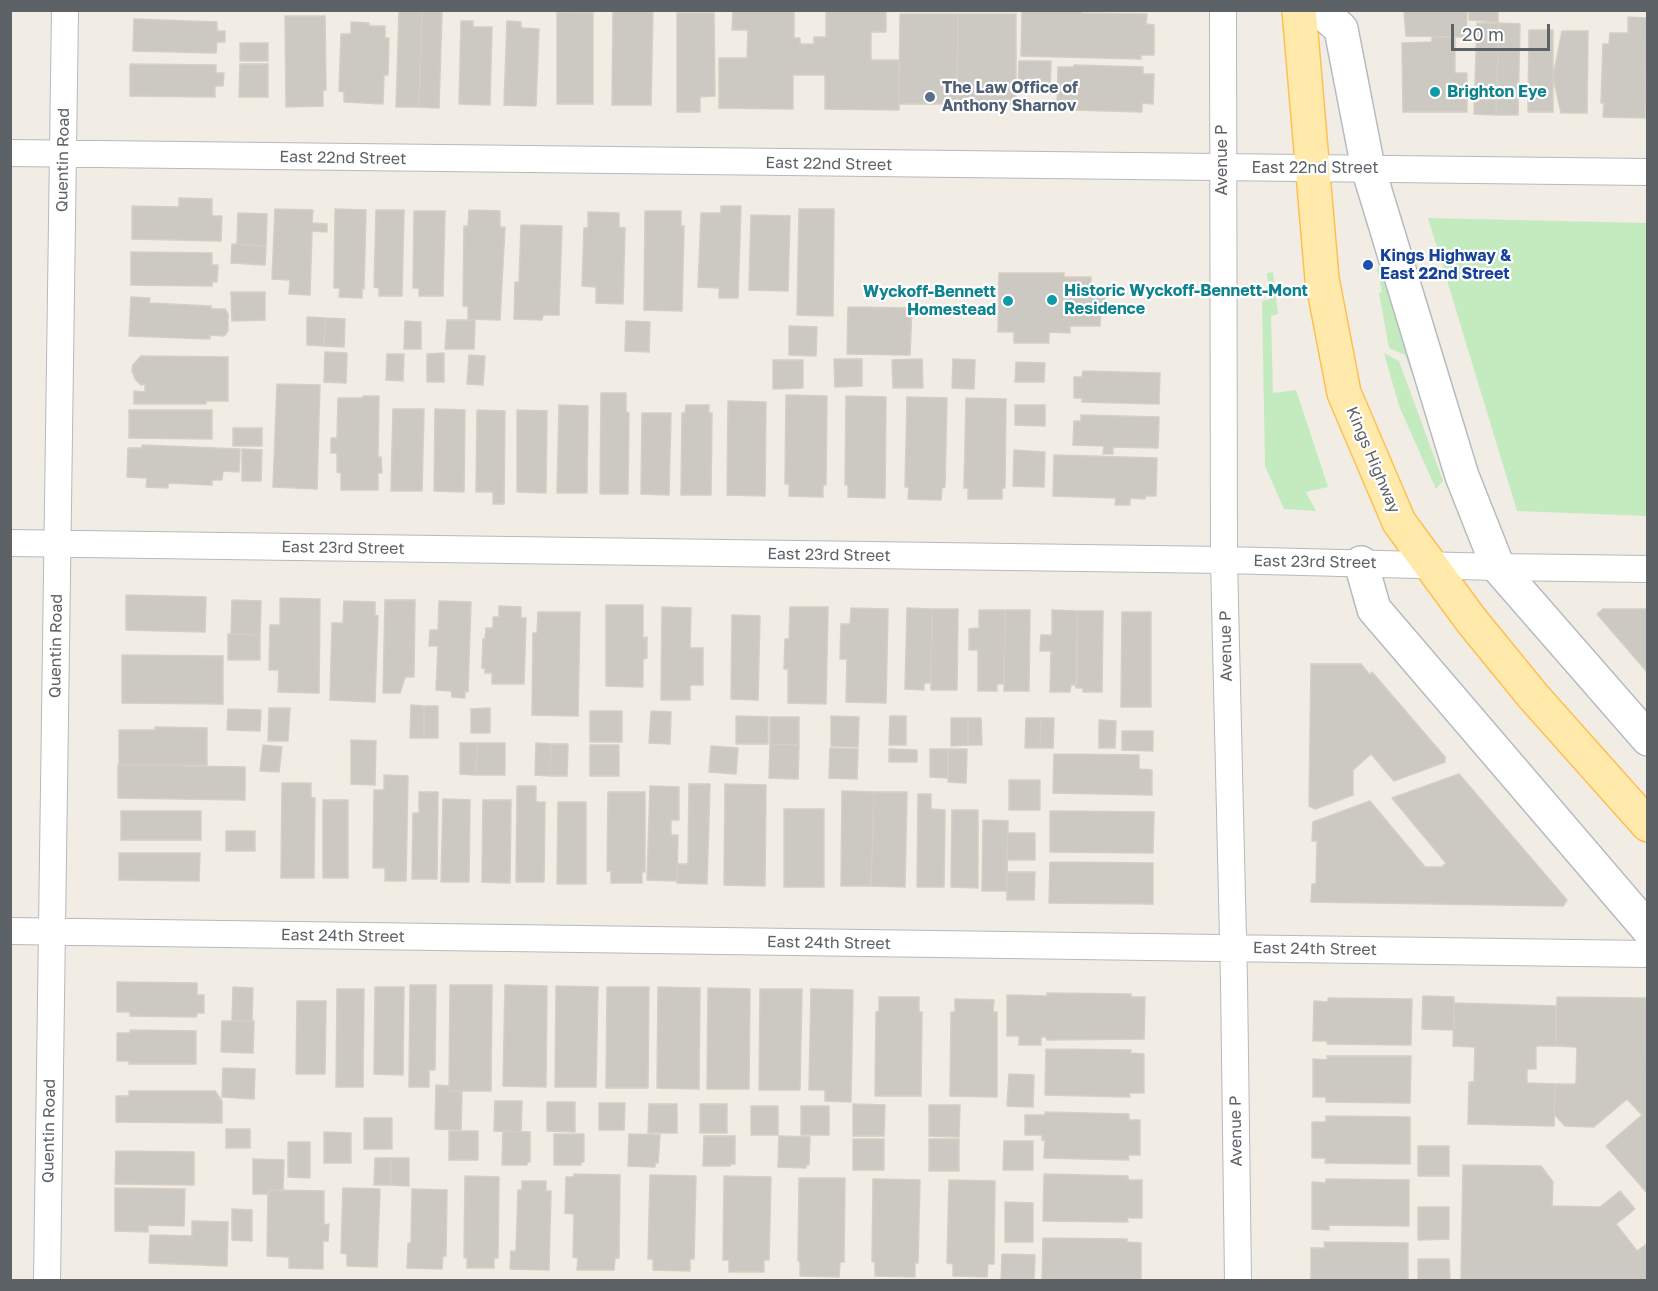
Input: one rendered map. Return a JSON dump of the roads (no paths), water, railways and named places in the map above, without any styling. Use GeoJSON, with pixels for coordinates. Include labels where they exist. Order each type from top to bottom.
{"type":"FeatureCollection","features":[{"type":"Feature","properties":{"kind":"main road","name":"Kings Highway"},"geometry":{"type":"LineString","coordinates":[[1299,10],[1322,276],[1344,393],[1401,526],[1471,620],[1533,696],[1647,825]]}},
{"type":"Feature","properties":{"kind":"street","name":"Quentin Road"},"geometry":{"type":"LineString","coordinates":[[47,1281],[65,10]]}},
{"type":"Feature","properties":{"kind":"street","name":"Avenue P"},"geometry":{"type":"LineString","coordinates":[[1223,10],[1224,560],[1238,1281]]}},
{"type":"Feature","properties":{"kind":"street"},"geometry":{"type":"LineString","coordinates":[[1320,10],[1341,29],[1368,168],[1462,476],[1498,567],[1647,739]]}},
{"type":"Feature","properties":{"kind":"street","name":"East 22nd Street"},"geometry":{"type":"LineString","coordinates":[[10,153],[1222,169],[1368,168],[1647,172]]}},
{"type":"Feature","properties":{"kind":"street","name":"East 23rd Street"},"geometry":{"type":"LineString","coordinates":[[10,543],[1224,560],[1647,569]]}},
{"type":"Feature","properties":{"kind":"street"},"geometry":{"type":"LineString","coordinates":[[1361,563],[1374,609],[1647,929]]}},
{"type":"Feature","properties":{"kind":"street","name":"East 24th Street"},"geometry":{"type":"LineString","coordinates":[[10,931],[1647,954]]}},
{"type":"Feature","properties":{"kind":"place","name":"Brighton Eye"},"geometry":{"type":"Point","coordinates":[1435,92]}},
{"type":"Feature","properties":{"kind":"place","name":"The Law Office of Anthony Sharnov"},"geometry":{"type":"Point","coordinates":[930,97]}},
{"type":"Feature","properties":{"kind":"place","name":"Kings Highway & East 22nd Street"},"geometry":{"type":"Point","coordinates":[1368,265]}},
{"type":"Feature","properties":{"kind":"place","name":"Historic Wyckoff-Bennett-Mont Residence"},"geometry":{"type":"Point","coordinates":[1052,300]}},
{"type":"Feature","properties":{"kind":"place","name":"Wyckoff-Bennett Homestead"},"geometry":{"type":"Point","coordinates":[1008,301]}}]}
